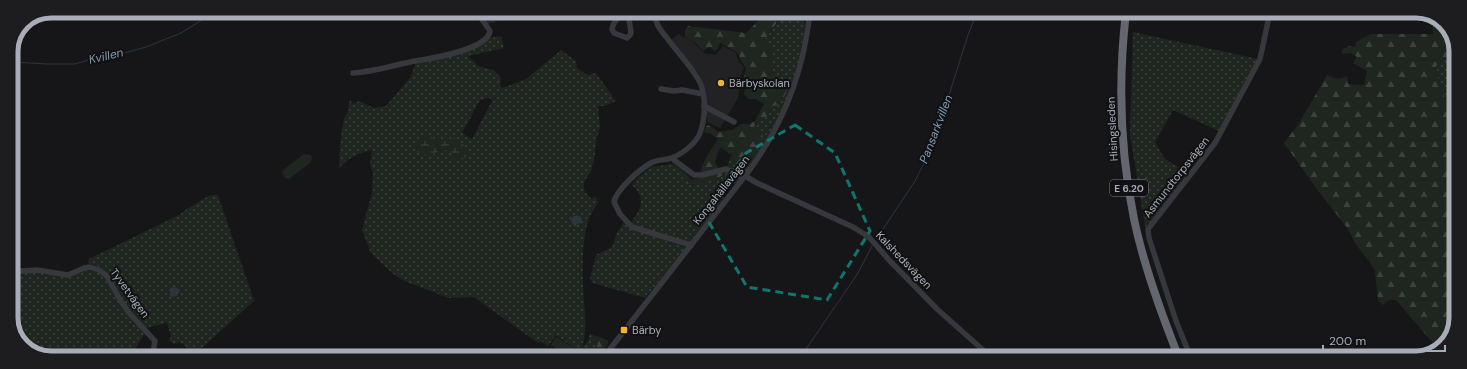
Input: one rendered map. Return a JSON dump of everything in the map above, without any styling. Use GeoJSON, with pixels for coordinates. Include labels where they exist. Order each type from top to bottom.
{"type":"FeatureCollection","features":[{"type":"Feature","properties":{"kind":"highway","name":"Hisingsleden"},"geometry":{"type":"LineString","coordinates":[[1125,18],[1121,93],[1122,127],[1129,191],[1147,269],[1176,351]]}},
{"type":"Feature","properties":{"kind":"street"},"geometry":{"type":"LineString","coordinates":[[353,74],[448,56],[482,42],[489,37],[490,31],[481,18]]}},
{"type":"Feature","properties":{"kind":"street"},"geometry":{"type":"LineString","coordinates":[[619,18],[616,20],[612,29],[614,33],[627,38],[631,33],[630,18]]}},
{"type":"Feature","properties":{"kind":"street"},"geometry":{"type":"LineString","coordinates":[[655,18],[658,26],[695,74],[700,83],[704,106],[703,122],[700,134],[680,155],[650,163],[628,181],[615,198],[614,202],[620,214],[632,227],[691,246]]}},
{"type":"Feature","properties":{"kind":"street","name":"Kongahällavägen"},"geometry":{"type":"LineString","coordinates":[[608,351],[759,157],[772,135],[790,98],[801,61],[809,18]]}},
{"type":"Feature","properties":{"kind":"street","name":"Asmundtorpsvägen"},"geometry":{"type":"LineString","coordinates":[[1188,351],[1168,296],[1149,238],[1148,229],[1222,132],[1260,59],[1269,18]]}},
{"type":"Feature","properties":{"kind":"street"},"geometry":{"type":"LineString","coordinates":[[661,89],[674,91],[682,90],[703,94]]}},
{"type":"Feature","properties":{"kind":"street"},"geometry":{"type":"LineString","coordinates":[[704,106],[734,122]]}},
{"type":"Feature","properties":{"kind":"street","name":"Kalshedsvägen"},"geometry":{"type":"LineString","coordinates":[[674,157],[674,160],[694,175],[702,175],[726,169],[853,227],[869,237],[889,260],[937,309],[984,351]]}},
{"type":"Feature","properties":{"kind":"street","name":"Tyvetvägen"},"geometry":{"type":"LineString","coordinates":[[18,272],[38,270],[68,275],[90,267],[99,270],[107,276],[120,300],[130,314],[155,341],[155,351]]}},
{"type":"Feature","properties":{"kind":"highlighted area"},"geometry":{"type":"Polygon","coordinates":[[[795,125],[835,153],[870,231],[827,300],[747,287],[703,212],[746,153],[795,125]]]}},
{"type":"Feature","properties":{"kind":"shaded area","name":"Bärbyskolan"},"geometry":{"type":"Polygon","coordinates":[[[678,34],[693,42],[704,53],[716,55],[723,46],[736,53],[738,61],[744,67],[741,74],[738,98],[720,128],[707,122],[706,92],[699,74],[671,40],[678,34]]]}},
{"type":"Feature","properties":{"kind":"shaded area"},"geometry":{"type":"Polygon","coordinates":[[[576,215],[581,217],[582,220],[580,224],[578,223],[574,226],[570,219],[576,215]]]}},
{"type":"Feature","properties":{"kind":"shaded area"},"geometry":{"type":"Polygon","coordinates":[[[175,287],[180,290],[177,296],[170,297],[170,288],[175,287]]]}},
{"type":"Feature","properties":{"kind":"green space"},"geometry":{"type":"Polygon","coordinates":[[[484,18],[503,18],[488,24],[484,18]]]}},
{"type":"Feature","properties":{"kind":"green space"},"geometry":{"type":"Polygon","coordinates":[[[761,18],[780,18],[763,42],[771,49],[773,62],[771,76],[785,87],[787,91],[780,104],[770,107],[769,115],[757,122],[753,128],[762,131],[763,143],[749,163],[745,162],[743,165],[740,164],[741,161],[739,158],[734,161],[730,159],[732,153],[729,154],[721,147],[717,154],[715,163],[719,169],[727,172],[718,178],[701,184],[685,183],[681,175],[686,174],[692,180],[700,178],[706,157],[718,139],[711,134],[704,132],[708,125],[719,132],[733,130],[741,124],[749,124],[755,121],[764,104],[756,99],[749,99],[744,94],[744,91],[748,87],[744,76],[746,68],[740,59],[739,54],[721,43],[719,43],[718,49],[715,51],[709,47],[703,51],[697,44],[685,37],[685,30],[688,26],[746,33],[761,18]]]}},
{"type":"Feature","properties":{"kind":"green space"},"geometry":{"type":"Polygon","coordinates":[[[781,18],[802,18],[805,24],[804,35],[796,74],[785,104],[769,138],[742,175],[727,167],[730,159],[732,160],[739,158],[743,165],[753,128],[757,122],[769,115],[770,107],[781,85],[771,76],[773,62],[763,42],[781,18]]]}},
{"type":"Feature","properties":{"kind":"green space"},"geometry":{"type":"Polygon","coordinates":[[[1429,21],[1441,29],[1448,43],[1449,49],[1449,53],[1444,60],[1436,66],[1435,70],[1445,99],[1449,101],[1449,318],[1445,334],[1438,343],[1427,349],[1433,343],[1396,300],[1389,300],[1383,305],[1378,301],[1375,271],[1370,262],[1356,245],[1348,229],[1284,143],[1299,123],[1327,75],[1337,78],[1347,76],[1348,84],[1364,85],[1367,71],[1353,63],[1357,57],[1351,53],[1342,54],[1342,49],[1350,46],[1355,47],[1356,42],[1371,34],[1433,34],[1433,25],[1429,21]]]}},
{"type":"Feature","properties":{"kind":"green space"},"geometry":{"type":"Polygon","coordinates":[[[1133,32],[1258,59],[1219,131],[1173,110],[1155,142],[1165,159],[1188,173],[1157,214],[1145,227],[1130,134],[1133,32]]]}},
{"type":"Feature","properties":{"kind":"green space"},"geometry":{"type":"Polygon","coordinates":[[[501,36],[504,48],[468,56],[478,66],[493,70],[500,76],[500,85],[502,88],[526,79],[561,50],[576,61],[577,68],[587,75],[596,73],[616,101],[604,106],[598,106],[600,127],[596,141],[595,155],[591,171],[584,182],[584,190],[591,199],[595,196],[598,202],[588,221],[583,260],[585,332],[582,348],[588,341],[594,341],[598,344],[594,351],[577,351],[580,349],[576,349],[556,335],[548,346],[541,341],[538,343],[474,297],[449,298],[404,281],[392,273],[371,253],[362,230],[372,193],[373,173],[370,165],[372,150],[354,156],[339,169],[342,131],[350,100],[353,104],[359,101],[374,108],[386,106],[410,78],[416,63],[447,58],[462,53],[489,38],[501,36]],[[490,98],[480,100],[462,133],[472,139],[492,101],[490,98]],[[427,136],[437,152],[447,150],[451,151],[453,154],[466,157],[441,141],[427,136]]]}},
{"type":"Feature","properties":{"kind":"green space"},"geometry":{"type":"Polygon","coordinates":[[[1449,53],[1449,101],[1445,99],[1435,70],[1436,66],[1444,60],[1449,53]]]}},
{"type":"Feature","properties":{"kind":"green space"},"geometry":{"type":"Polygon","coordinates":[[[427,136],[441,141],[454,138],[463,144],[468,153],[466,157],[457,161],[453,158],[451,151],[446,150],[441,150],[427,156],[422,155],[417,152],[417,144],[423,137],[427,136]]]}},
{"type":"Feature","properties":{"kind":"green space"},"geometry":{"type":"Polygon","coordinates":[[[304,154],[311,155],[312,159],[310,163],[289,179],[285,178],[282,173],[283,170],[304,154]]]}},
{"type":"Feature","properties":{"kind":"green space"},"geometry":{"type":"Polygon","coordinates":[[[672,164],[686,174],[682,175],[692,185],[720,177],[728,172],[740,179],[725,191],[724,198],[690,243],[630,224],[637,214],[641,204],[640,195],[632,185],[637,178],[652,167],[672,164]]]}},
{"type":"Feature","properties":{"kind":"green space"},"geometry":{"type":"Polygon","coordinates":[[[210,195],[218,195],[254,301],[198,351],[190,351],[179,342],[175,344],[169,341],[171,336],[167,323],[145,328],[125,304],[108,273],[97,266],[89,264],[88,262],[89,259],[179,215],[210,195]]]}},
{"type":"Feature","properties":{"kind":"green space"},"geometry":{"type":"Polygon","coordinates":[[[624,222],[628,227],[687,248],[645,298],[593,283],[590,279],[596,255],[612,247],[617,233],[624,222]]]}},
{"type":"Feature","properties":{"kind":"green space"},"geometry":{"type":"Polygon","coordinates":[[[86,270],[95,271],[104,276],[119,303],[145,333],[134,351],[51,351],[35,347],[26,340],[19,326],[18,320],[18,274],[33,271],[61,276],[86,270]]]}},
{"type":"Feature","properties":{"kind":"green space"},"geometry":{"type":"Polygon","coordinates":[[[590,334],[608,340],[608,344],[603,351],[595,351],[598,344],[594,341],[588,341],[590,334]]]}},
{"type":"Feature","properties":{"kind":"green space"},"geometry":{"type":"Polygon","coordinates":[[[557,337],[574,348],[572,351],[560,351],[551,345],[557,337]]]}},
{"type":"Feature","properties":{"kind":"waterway","name":"Kvillen"},"geometry":{"type":"LineString","coordinates":[[18,62],[75,64],[99,57],[114,56],[146,47],[181,33],[205,18]]}},
{"type":"Feature","properties":{"kind":"waterway","name":"Pansarkvillen"},"geometry":{"type":"LineString","coordinates":[[877,238],[915,181],[931,149],[975,18]]}},
{"type":"Feature","properties":{"kind":"waterway","name":"Pansarkvillen"},"geometry":{"type":"LineString","coordinates":[[805,351],[858,273],[872,246]]}},
{"type":"Feature","properties":{"kind":"place","name":"Bärbyskolan"},"geometry":{"type":"Point","coordinates":[721,83]}},
{"type":"Feature","properties":{"kind":"place","name":"Bärby"},"geometry":{"type":"Point","coordinates":[624,330]}}]}
